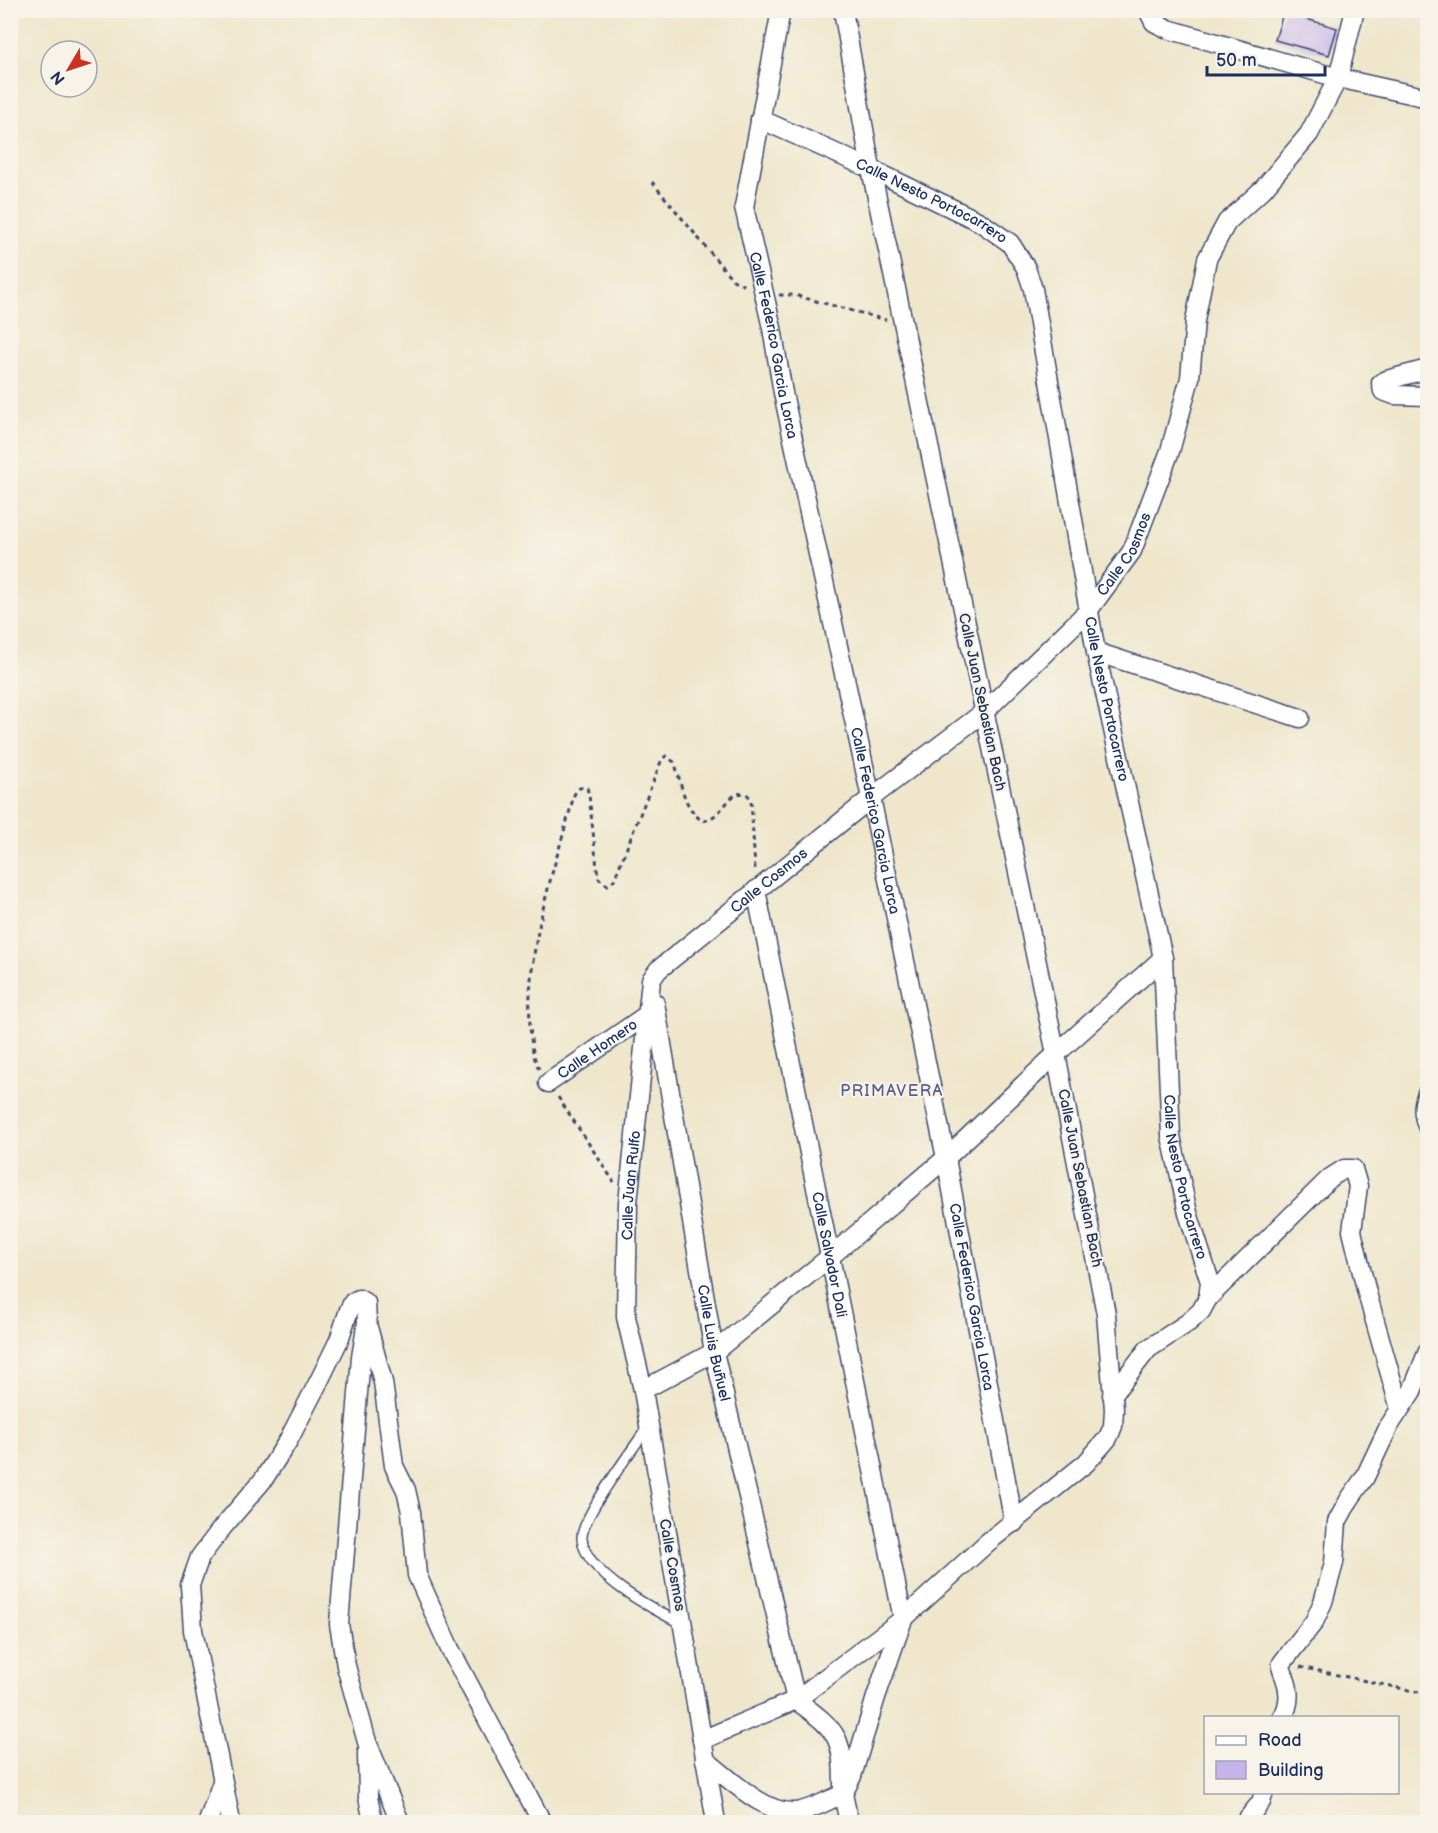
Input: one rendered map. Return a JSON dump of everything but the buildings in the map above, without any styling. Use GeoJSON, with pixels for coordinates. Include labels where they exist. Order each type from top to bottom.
{"type":"FeatureCollection","features":[{"type":"Feature","properties":{"kind":"street","name":"Calle Federico Garcia Lorca"},"geometry":{"type":"LineString","coordinates":[[781,10],[744,207],[772,328],[785,405],[871,798],[946,1158],[1014,1523]]}},
{"type":"Feature","properties":{"kind":"street","name":"Calle Juan Sebastian Bach"},"geometry":{"type":"LineString","coordinates":[[702,1740],[796,1700],[903,1619],[988,1542],[1086,1463],[1108,1438],[1113,1426],[1114,1409],[1106,1314],[1056,1054],[871,169],[843,10]]}},
{"type":"Feature","properties":{"kind":"street"},"geometry":{"type":"LineString","coordinates":[[1148,10],[1154,22],[1168,29],[1338,78],[1428,98]]}},
{"type":"Feature","properties":{"kind":"street","name":"Calle Cosmos"},"geometry":{"type":"LineString","coordinates":[[651,980],[658,970],[756,890],[984,712],[1088,611],[1132,551],[1170,451],[1190,378],[1195,321],[1207,259],[1227,222],[1263,189],[1309,134],[1338,78],[1355,10]]}},
{"type":"Feature","properties":{"kind":"street","name":"Calle Nesto Portocarrero"},"geometry":{"type":"LineString","coordinates":[[760,119],[980,222],[1010,243],[1026,268],[1033,289],[1096,652],[1163,958],[1171,1136],[1188,1213],[1208,1270],[1210,1282],[1208,1298]]}},
{"type":"Feature","properties":{"kind":"street"},"geometry":{"type":"LineString","coordinates":[[1428,369],[1381,383],[1383,391],[1394,395],[1428,396]]}},
{"type":"Feature","properties":{"kind":"street"},"geometry":{"type":"LineString","coordinates":[[1096,652],[1300,718]]}},
{"type":"Feature","properties":{"kind":"street","name":"Calle Salvador Dali"},"geometry":{"type":"LineString","coordinates":[[756,890],[903,1619]]}},
{"type":"Feature","properties":{"kind":"street"},"geometry":{"type":"LineString","coordinates":[[643,1390],[714,1352],[831,1256],[946,1158],[1056,1054],[1163,958]]}},
{"type":"Feature","properties":{"kind":"street","name":"Calle Juan Rulfo"},"geometry":{"type":"LineString","coordinates":[[643,1390],[626,1317],[628,1203],[651,980]]}},
{"type":"Feature","properties":{"kind":"street","name":"Calle Luis Buñuel"},"geometry":{"type":"LineString","coordinates":[[651,980],[714,1352],[796,1700]]}},
{"type":"Feature","properties":{"kind":"street","name":"Calle Homero"},"geometry":{"type":"LineString","coordinates":[[548,1083],[648,1014]]}},
{"type":"Feature","properties":{"kind":"street"},"geometry":{"type":"LineString","coordinates":[[1428,1091],[1422,1102],[1423,1117],[1428,1128]]}},
{"type":"Feature","properties":{"kind":"street"},"geometry":{"type":"LineString","coordinates":[[1112,1395],[1148,1349],[1190,1322],[1201,1311],[1208,1298],[1330,1178],[1344,1169],[1353,1169],[1358,1186],[1352,1232],[1400,1409]]}},
{"type":"Feature","properties":{"kind":"street"},"geometry":{"type":"LineString","coordinates":[[231,1822],[193,1630],[190,1585],[200,1557],[263,1480],[288,1441],[339,1340],[349,1310],[356,1299],[361,1299],[368,1306],[367,1322],[361,1357],[339,1624],[346,1666],[367,1742],[400,1822]]}},
{"type":"Feature","properties":{"kind":"street"},"geometry":{"type":"LineString","coordinates":[[367,1322],[382,1382],[394,1466],[406,1490],[411,1512],[417,1575],[450,1649],[542,1822]]}},
{"type":"Feature","properties":{"kind":"street"},"geometry":{"type":"LineString","coordinates":[[1283,1716],[1287,1710],[1289,1695],[1281,1669],[1282,1663],[1314,1622],[1323,1602],[1334,1563],[1337,1522],[1365,1477],[1389,1426],[1412,1391],[1428,1351]]}},
{"type":"Feature","properties":{"kind":"street","name":"Calle Cosmos"},"geometry":{"type":"LineString","coordinates":[[643,1390],[716,1822]]}},
{"type":"Feature","properties":{"kind":"street"},"geometry":{"type":"LineString","coordinates":[[705,1760],[758,1800],[779,1810],[795,1812],[843,1794],[852,1776],[903,1619]]}},
{"type":"Feature","properties":{"kind":"street"},"geometry":{"type":"LineString","coordinates":[[796,1700],[826,1723],[840,1744],[843,1758],[843,1794],[849,1822]]}},
{"type":"Feature","properties":{"kind":"street"},"geometry":{"type":"LineString","coordinates":[[367,1742],[368,1797],[373,1822]]}},
{"type":"Feature","properties":{"kind":"street"},"geometry":{"type":"LineString","coordinates":[[208,1822],[223,1781]]}},
{"type":"Feature","properties":{"kind":"street"},"geometry":{"type":"LineString","coordinates":[[1245,1822],[1261,1802],[1263,1794]]}},
{"type":"Feature","properties":{"kind":"lane"},"geometry":{"type":"LineString","coordinates":[[649,1426],[597,1503],[584,1526],[582,1540],[589,1556],[602,1572],[629,1595],[682,1625]]}},
{"type":"Feature","properties":{"kind":"path"},"geometry":{"type":"LineString","coordinates":[[628,1203],[537,1066],[531,1043],[528,993],[543,905],[574,795],[578,789],[587,788],[598,877],[608,885],[614,880],[662,759],[666,756],[674,762],[688,808],[702,821],[718,814],[736,794],[746,793],[751,798],[756,890]]}},
{"type":"Feature","properties":{"kind":"path"},"geometry":{"type":"LineString","coordinates":[[1282,1663],[1428,1694]]}},
{"type":"Feature","properties":{"kind":"district","name":"PRIMAVERA"},"geometry":{"type":"Point","coordinates":[892,1091]}}]}
